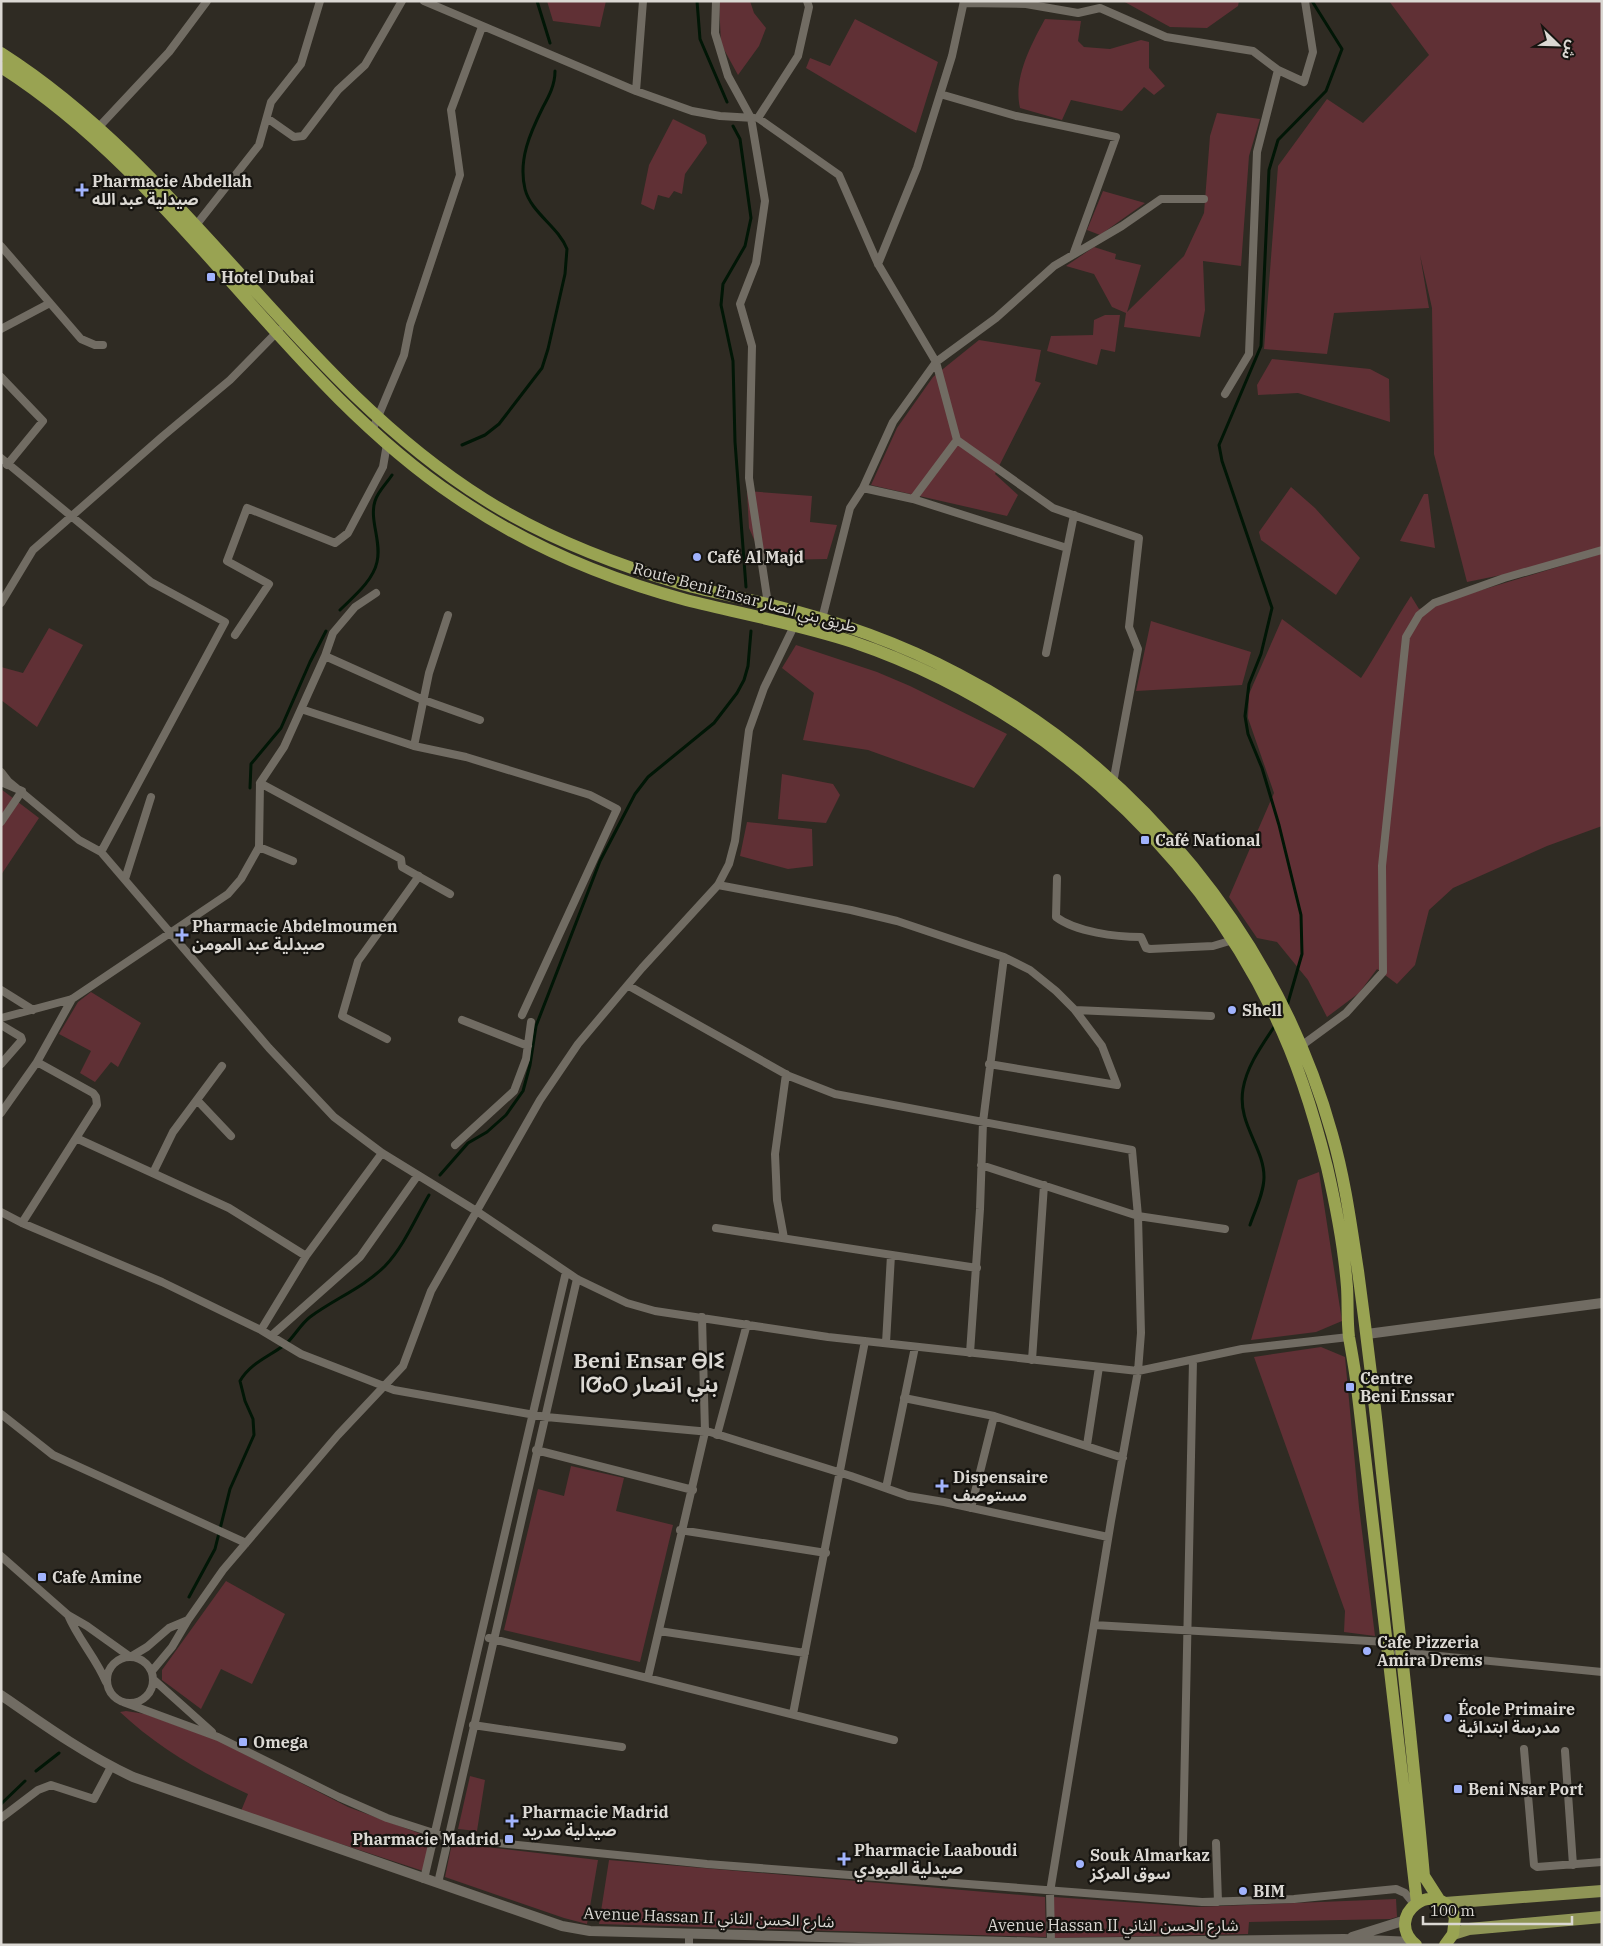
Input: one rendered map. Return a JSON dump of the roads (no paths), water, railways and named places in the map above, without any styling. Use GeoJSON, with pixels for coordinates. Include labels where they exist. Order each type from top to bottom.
{"type":"FeatureCollection","features":[{"type":"Feature","properties":{"kind":"highway","name":"Route Beni Ensar طريق بني انصار"},"geometry":{"type":"LineString","coordinates":[[1,53],[60,94],[188,236],[340,382],[375,425],[387,444],[462,501],[545,548],[600,572],[660,592],[797,618],[822,619],[911,651],[974,682],[1048,729],[1113,783],[1162,833],[1208,887],[1249,945],[1284,1006],[1288,1031],[1312,1112],[1333,1195],[1346,1281],[1350,1338],[1410,1787],[1416,1904]]}},
{"type":"Feature","properties":{"kind":"highway","name":"Route Beni Ensar طريق بني انصار"},"geometry":{"type":"LineString","coordinates":[[1,67],[95,131],[158,184],[196,225],[282,327]]}},
{"type":"Feature","properties":{"kind":"highway","name":"Route Beni Ensar طريق بني انصار"},"geometry":{"type":"LineString","coordinates":[[375,425],[465,487],[521,521],[551,535],[654,575],[709,591],[768,604],[797,618],[819,632],[882,653],[952,684],[1002,712],[1060,752],[1092,779],[1152,837],[1206,902],[1233,940],[1276,1018],[1301,1046],[1325,1109],[1342,1174],[1367,1335],[1392,1648]]}},
{"type":"Feature","properties":{"kind":"highway"},"geometry":{"type":"LineString","coordinates":[[545,548],[551,535]]}},
{"type":"Feature","properties":{"kind":"highway"},"geometry":{"type":"LineString","coordinates":[[1353,1329],[1367,1335],[1359,1346],[1350,1338],[1353,1329]]}},
{"type":"Feature","properties":{"kind":"highway","name":"Route Beni Ensar طريق بني انصار"},"geometry":{"type":"LineString","coordinates":[[1412,1814],[1424,1876],[1455,1917],[1450,1940]]}},
{"type":"Feature","properties":{"kind":"highway"},"geometry":{"type":"LineString","coordinates":[[1415,1943],[1407,1934],[1406,1920],[1416,1904],[1428,1899],[1442,1902]]}},
{"type":"Feature","properties":{"kind":"main road"},"geometry":{"type":"LineString","coordinates":[[1442,1902],[1602,1891]]}},
{"type":"Feature","properties":{"kind":"main road"},"geometry":{"type":"LineString","coordinates":[[1450,1940],[1469,1929],[1602,1917]]}},
{"type":"Feature","properties":{"kind":"street"},"geometry":{"type":"LineString","coordinates":[[95,131],[170,52],[207,1]]}},
{"type":"Feature","properties":{"kind":"street"},"geometry":{"type":"LineString","coordinates":[[188,236],[255,152],[262,138],[275,95],[301,64],[320,1]]}},
{"type":"Feature","properties":{"kind":"street"},"geometry":{"type":"LineString","coordinates":[[267,118],[294,137],[303,136],[338,90],[365,65],[402,1]]}},
{"type":"Feature","properties":{"kind":"street"},"geometry":{"type":"LineString","coordinates":[[424,1],[636,91],[692,111],[720,116],[755,118]]}},
{"type":"Feature","properties":{"kind":"street"},"geometry":{"type":"LineString","coordinates":[[636,91],[643,1]]}},
{"type":"Feature","properties":{"kind":"street"},"geometry":{"type":"LineString","coordinates":[[716,1],[715,34],[728,76],[755,118],[839,175],[878,264],[936,362],[957,440],[1053,508],[1139,538],[1129,627],[1138,649],[1113,783]]}},
{"type":"Feature","properties":{"kind":"street"},"geometry":{"type":"LineString","coordinates":[[768,604],[750,478],[752,346],[740,304],[756,263],[765,201],[755,118],[798,56],[809,7],[807,1]]}},
{"type":"Feature","properties":{"kind":"street"},"geometry":{"type":"LineString","coordinates":[[878,264],[918,168],[964,2],[1026,4],[1078,13],[1100,8],[1166,37],[1254,51],[1278,70],[1304,82],[1313,52],[1305,1]]}},
{"type":"Feature","properties":{"kind":"street"},"geometry":{"type":"LineString","coordinates":[[375,425],[404,355],[410,325],[460,175],[451,110],[482,27]]}},
{"type":"Feature","properties":{"kind":"street"},"geometry":{"type":"LineString","coordinates":[[1225,394],[1249,354],[1257,152],[1278,70]]}},
{"type":"Feature","properties":{"kind":"street"},"geometry":{"type":"LineString","coordinates":[[940,94],[1016,116],[1116,137],[1073,255]]}},
{"type":"Feature","properties":{"kind":"street"},"geometry":{"type":"LineString","coordinates":[[819,632],[850,508],[863,488],[893,422],[936,362],[996,318],[1054,266],[1161,200],[1204,199]]}},
{"type":"Feature","properties":{"kind":"street"},"geometry":{"type":"LineString","coordinates":[[3,251],[81,339],[95,345],[104,346]]}},
{"type":"Feature","properties":{"kind":"street"},"geometry":{"type":"LineString","coordinates":[[1,329],[50,303]]}},
{"type":"Feature","properties":{"kind":"street"},"geometry":{"type":"LineString","coordinates":[[1,603],[33,550],[230,380],[282,327]]}},
{"type":"Feature","properties":{"kind":"street"},"geometry":{"type":"LineString","coordinates":[[1,377],[43,421],[8,465]]}},
{"type":"Feature","properties":{"kind":"street"},"geometry":{"type":"LineString","coordinates":[[913,499],[957,440]]}},
{"type":"Feature","properties":{"kind":"street"},"geometry":{"type":"LineString","coordinates":[[235,634],[269,584],[226,562],[247,508],[335,543],[348,533],[383,467],[387,444]]}},
{"type":"Feature","properties":{"kind":"street"},"geometry":{"type":"LineString","coordinates":[[1,458],[71,518],[152,582],[225,622],[101,852]]}},
{"type":"Feature","properties":{"kind":"street"},"geometry":{"type":"LineString","coordinates":[[863,488],[913,499],[1067,548]]}},
{"type":"Feature","properties":{"kind":"street"},"geometry":{"type":"LineString","coordinates":[[1046,653],[1074,515]]}},
{"type":"Feature","properties":{"kind":"street"},"geometry":{"type":"LineString","coordinates":[[1301,1046],[1346,1013],[1383,972],[1382,866],[1406,637],[1419,615],[1434,603],[1464,591],[1576,555],[1602,550]]}},
{"type":"Feature","properties":{"kind":"street"},"geometry":{"type":"LineString","coordinates":[[1,1018],[72,999],[228,894],[241,880],[259,847],[260,783],[284,747],[325,656],[333,633],[355,607],[376,593]]}},
{"type":"Feature","properties":{"kind":"street"},"geometry":{"type":"LineString","coordinates":[[414,746],[429,673],[448,615]]}},
{"type":"Feature","properties":{"kind":"street"},"geometry":{"type":"LineString","coordinates":[[152,1672],[172,1647],[188,1620],[223,1570],[338,1435],[403,1366],[431,1291],[478,1212],[540,1100],[578,1044],[629,986],[642,968],[718,885],[729,864],[735,841],[749,730],[764,688],[797,618]]}},
{"type":"Feature","properties":{"kind":"street"},"geometry":{"type":"LineString","coordinates":[[325,656],[423,700],[480,720]]}},
{"type":"Feature","properties":{"kind":"street"},"geometry":{"type":"LineString","coordinates":[[301,709],[414,746],[466,757],[590,795],[617,809],[522,1015]]}},
{"type":"Feature","properties":{"kind":"street"},"geometry":{"type":"LineString","coordinates":[[1,772],[8,781],[79,840],[101,852],[269,1048],[334,1117],[382,1153],[478,1212],[577,1279],[627,1303],[655,1311],[865,1341],[1138,1371],[1242,1349],[1350,1338]]}},
{"type":"Feature","properties":{"kind":"street"},"geometry":{"type":"LineString","coordinates":[[1,782],[22,791]]}},
{"type":"Feature","properties":{"kind":"street"},"geometry":{"type":"LineString","coordinates":[[260,783],[400,859],[402,867],[450,894]]}},
{"type":"Feature","properties":{"kind":"street"},"geometry":{"type":"LineString","coordinates":[[1,822],[22,791]]}},
{"type":"Feature","properties":{"kind":"street"},"geometry":{"type":"LineString","coordinates":[[125,880],[151,797]]}},
{"type":"Feature","properties":{"kind":"street"},"geometry":{"type":"LineString","coordinates":[[259,847],[293,861]]}},
{"type":"Feature","properties":{"kind":"street"},"geometry":{"type":"LineString","coordinates":[[387,1039],[342,1016],[358,961],[419,876]]}},
{"type":"Feature","properties":{"kind":"street"},"geometry":{"type":"LineString","coordinates":[[1057,878],[1056,917],[1092,931],[1112,936],[1141,936],[1146,948],[1150,950],[1214,946],[1233,940]]}},
{"type":"Feature","properties":{"kind":"street"},"geometry":{"type":"LineString","coordinates":[[718,885],[851,910],[897,921],[1004,957],[1030,970],[1056,991],[1075,1010],[1102,1046],[1117,1085],[989,1064]]}},
{"type":"Feature","properties":{"kind":"street"},"geometry":{"type":"LineString","coordinates":[[970,1353],[977,1268],[983,1122],[1004,957]]}},
{"type":"Feature","properties":{"kind":"street"},"geometry":{"type":"LineString","coordinates":[[629,986],[786,1074],[835,1094],[1132,1150],[1138,1216],[1141,1334],[1138,1371],[1108,1537],[1050,1892],[1051,1943]]}},
{"type":"Feature","properties":{"kind":"street"},"geometry":{"type":"LineString","coordinates":[[1,990],[33,1010]]}},
{"type":"Feature","properties":{"kind":"street"},"geometry":{"type":"LineString","coordinates":[[2,1110],[37,1062],[72,999]]}},
{"type":"Feature","properties":{"kind":"street"},"geometry":{"type":"LineString","coordinates":[[1075,1010],[1211,1016]]}},
{"type":"Feature","properties":{"kind":"street"},"geometry":{"type":"LineString","coordinates":[[462,1020],[528,1046]]}},
{"type":"Feature","properties":{"kind":"street"},"geometry":{"type":"LineString","coordinates":[[455,1145],[514,1091],[522,1075],[531,1022]]}},
{"type":"Feature","properties":{"kind":"street"},"geometry":{"type":"LineString","coordinates":[[1,1025],[21,1037],[22,1040],[1,1064]]}},
{"type":"Feature","properties":{"kind":"street"},"geometry":{"type":"LineString","coordinates":[[22,1223],[97,1104],[96,1097],[37,1062]]}},
{"type":"Feature","properties":{"kind":"street"},"geometry":{"type":"LineString","coordinates":[[153,1173],[173,1132],[222,1066]]}},
{"type":"Feature","properties":{"kind":"street"},"geometry":{"type":"LineString","coordinates":[[784,1238],[777,1200],[775,1154],[786,1074]]}},
{"type":"Feature","properties":{"kind":"street"},"geometry":{"type":"LineString","coordinates":[[197,1100],[231,1136]]}},
{"type":"Feature","properties":{"kind":"street"},"geometry":{"type":"LineString","coordinates":[[76,1138],[229,1208],[306,1256]]}},
{"type":"Feature","properties":{"kind":"street"},"geometry":{"type":"LineString","coordinates":[[261,1330],[306,1256],[382,1153]]}},
{"type":"Feature","properties":{"kind":"street"},"geometry":{"type":"LineString","coordinates":[[981,1165],[1138,1216],[1225,1229]]}},
{"type":"Feature","properties":{"kind":"street"},"geometry":{"type":"LineString","coordinates":[[273,1338],[360,1257],[418,1175]]}},
{"type":"Feature","properties":{"kind":"street"},"geometry":{"type":"LineString","coordinates":[[1032,1360],[1044,1186]]}},
{"type":"Feature","properties":{"kind":"street"},"geometry":{"type":"LineString","coordinates":[[1,1212],[22,1223],[162,1282],[261,1330],[288,1347],[383,1387],[546,1417],[705,1432],[841,1473],[908,1496],[1108,1537]]}},
{"type":"Feature","properties":{"kind":"street"},"geometry":{"type":"LineString","coordinates":[[716,1228],[977,1268]]}},
{"type":"Feature","properties":{"kind":"street"},"geometry":{"type":"LineString","coordinates":[[886,1343],[891,1255]]}},
{"type":"Feature","properties":{"kind":"street"},"geometry":{"type":"LineString","coordinates":[[424,1879],[566,1272]]}},
{"type":"Feature","properties":{"kind":"street"},"geometry":{"type":"LineString","coordinates":[[438,1883],[450,1838],[473,1725],[536,1450],[546,1417],[577,1279]]}},
{"type":"Feature","properties":{"kind":"street"},"geometry":{"type":"LineString","coordinates":[[1367,1335],[1602,1303]]}},
{"type":"Feature","properties":{"kind":"street"},"geometry":{"type":"LineString","coordinates":[[648,1677],[680,1530],[692,1490],[705,1432],[702,1317]]}},
{"type":"Feature","properties":{"kind":"street"},"geometry":{"type":"LineString","coordinates":[[717,1435],[747,1324]]}},
{"type":"Feature","properties":{"kind":"street"},"geometry":{"type":"LineString","coordinates":[[793,1714],[826,1553],[865,1341]]}},
{"type":"Feature","properties":{"kind":"street"},"geometry":{"type":"LineString","coordinates":[[886,1488],[915,1347]]}},
{"type":"Feature","properties":{"kind":"street"},"geometry":{"type":"LineString","coordinates":[[1183,1844],[1193,1360]]}},
{"type":"Feature","properties":{"kind":"street"},"geometry":{"type":"LineString","coordinates":[[1087,1445],[1099,1367]]}},
{"type":"Feature","properties":{"kind":"street"},"geometry":{"type":"LineString","coordinates":[[904,1398],[994,1416],[1123,1458]]}},
{"type":"Feature","properties":{"kind":"street"},"geometry":{"type":"LineString","coordinates":[[1,1414],[52,1455],[246,1543]]}},
{"type":"Feature","properties":{"kind":"street"},"geometry":{"type":"LineString","coordinates":[[971,1508],[994,1416]]}},
{"type":"Feature","properties":{"kind":"street"},"geometry":{"type":"LineString","coordinates":[[1044,1442],[1046,1433]]}},
{"type":"Feature","properties":{"kind":"street"},"geometry":{"type":"LineString","coordinates":[[536,1450],[692,1490]]}},
{"type":"Feature","properties":{"kind":"street"},"geometry":{"type":"LineString","coordinates":[[680,1530],[826,1553]]}},
{"type":"Feature","properties":{"kind":"street"},"geometry":{"type":"LineString","coordinates":[[1,1556],[68,1615],[131,1656],[145,1661],[152,1672],[154,1680],[151,1690],[143,1700],[135,1703],[123,1702]]}},
{"type":"Feature","properties":{"kind":"street"},"geometry":{"type":"LineString","coordinates":[[68,1615],[76,1633],[100,1668],[115,1698],[218,1737],[339,1797],[387,1818],[450,1838],[707,1864],[1050,1892],[1218,1902],[1294,1899],[1396,1889],[1405,1893],[1416,1904]]}},
{"type":"Feature","properties":{"kind":"street"},"geometry":{"type":"LineString","coordinates":[[107,1683],[107,1675],[111,1666],[117,1660],[131,1656],[147,1647],[168,1628],[188,1620]]}},
{"type":"Feature","properties":{"kind":"street"},"geometry":{"type":"LineString","coordinates":[[1094,1625],[1187,1630],[1392,1648],[1602,1672]]}},
{"type":"Feature","properties":{"kind":"street"},"geometry":{"type":"LineString","coordinates":[[659,1631],[805,1653]]}},
{"type":"Feature","properties":{"kind":"street"},"geometry":{"type":"LineString","coordinates":[[482,1636],[894,1740]]}},
{"type":"Feature","properties":{"kind":"street"},"geometry":{"type":"LineString","coordinates":[[154,1680],[218,1737]]}},
{"type":"Feature","properties":{"kind":"street","name":"Avenue Hassan II شارع الحسن الثاني"},"geometry":{"type":"LineString","coordinates":[[1,1695],[68,1741],[111,1767],[179,1793],[424,1879],[576,1929],[689,1940],[1051,1943],[1344,1939],[1415,1943]]}},
{"type":"Feature","properties":{"kind":"street"},"geometry":{"type":"LineString","coordinates":[[473,1725],[622,1747]]}},
{"type":"Feature","properties":{"kind":"street"},"geometry":{"type":"LineString","coordinates":[[1524,1749],[1534,1865],[1537,1867],[1602,1862]]}},
{"type":"Feature","properties":{"kind":"street"},"geometry":{"type":"LineString","coordinates":[[1565,1751],[1573,1865]]}},
{"type":"Feature","properties":{"kind":"street"},"geometry":{"type":"LineString","coordinates":[[1,1818],[38,1790],[50,1784],[94,1799],[111,1767]]}},
{"type":"Feature","properties":{"kind":"street"},"geometry":{"type":"LineString","coordinates":[[1216,1843],[1218,1902]]}},
{"type":"Feature","properties":{"kind":"street","name":"Avenue Hassan II شارع الحسن الثاني"},"geometry":{"type":"LineString","coordinates":[[1344,1939],[1406,1920]]}},
{"type":"Feature","properties":{"kind":"waterway"},"geometry":{"type":"LineString","coordinates":[[537,1],[550,43]]}},
{"type":"Feature","properties":{"kind":"waterway"},"geometry":{"type":"LineString","coordinates":[[697,1],[700,39],[727,102]]}},
{"type":"Feature","properties":{"kind":"waterway"},"geometry":{"type":"LineString","coordinates":[[1287,1006],[1302,954],[1301,915],[1279,825],[1262,768],[1248,734],[1245,716],[1249,684],[1261,654],[1272,608],[1222,461],[1219,445],[1261,346],[1269,170],[1278,140],[1326,91],[1342,49],[1312,1]]}},
{"type":"Feature","properties":{"kind":"waterway"},"geometry":{"type":"LineString","coordinates":[[462,445],[485,435],[499,424],[542,368],[548,349],[565,274],[567,249],[557,233],[528,198],[523,178],[523,168],[526,147],[551,90],[555,71]]}},
{"type":"Feature","properties":{"kind":"waterway"},"geometry":{"type":"LineString","coordinates":[[733,126],[740,139],[751,218],[745,246],[723,284],[721,305],[733,361],[735,442],[746,587]]}},
{"type":"Feature","properties":{"kind":"waterway"},"geometry":{"type":"LineString","coordinates":[[340,610],[362,588],[375,569],[378,554],[373,516],[375,501],[392,475]]}},
{"type":"Feature","properties":{"kind":"waterway"},"geometry":{"type":"LineString","coordinates":[[250,788],[251,764],[281,728],[326,631]]}},
{"type":"Feature","properties":{"kind":"waterway"},"geometry":{"type":"LineString","coordinates":[[440,1175],[468,1143],[487,1132],[506,1115],[523,1091],[530,1065],[536,1026],[600,861],[635,794],[648,777],[714,723],[737,693],[744,680],[748,666],[751,631]]}},
{"type":"Feature","properties":{"kind":"waterway"},"geometry":{"type":"LineString","coordinates":[[1250,1225],[1261,1195],[1264,1177],[1260,1156],[1244,1113],[1242,1102],[1243,1089],[1252,1063],[1276,1024]]}},
{"type":"Feature","properties":{"kind":"waterway"},"geometry":{"type":"LineString","coordinates":[[189,1597],[215,1549],[230,1489],[254,1435],[253,1419],[245,1401],[240,1381],[255,1364],[287,1343],[310,1317],[367,1281],[385,1266],[404,1241],[429,1195]]}},
{"type":"Feature","properties":{"kind":"waterway"},"geometry":{"type":"LineString","coordinates":[[36,1771],[59,1753]]}},
{"type":"Feature","properties":{"kind":"waterway"},"geometry":{"type":"LineString","coordinates":[[1,1804],[25,1781]]}},
{"type":"Feature","properties":{"kind":"place","name":"Pharmacie Abdellah صيدلية عبد الله"},"geometry":{"type":"Point","coordinates":[82,190]}},
{"type":"Feature","properties":{"kind":"place","name":"Hotel Dubai"},"geometry":{"type":"Point","coordinates":[211,277]}},
{"type":"Feature","properties":{"kind":"place","name":"Café Al Majd"},"geometry":{"type":"Point","coordinates":[697,557]}},
{"type":"Feature","properties":{"kind":"place","name":"Café National"},"geometry":{"type":"Point","coordinates":[1145,840]}},
{"type":"Feature","properties":{"kind":"place","name":"Pharmacie Abdelmoumen صيدلية عبد المومن"},"geometry":{"type":"Point","coordinates":[182,935]}},
{"type":"Feature","properties":{"kind":"place","name":"Shell"},"geometry":{"type":"Point","coordinates":[1232,1010]}},
{"type":"Feature","properties":{"kind":"place","name":"Centre Beni Enssar"},"geometry":{"type":"Point","coordinates":[1350,1387]}},
{"type":"Feature","properties":{"kind":"place","name":"Dispensaire مستوصف"},"geometry":{"type":"Point","coordinates":[942,1486]}},
{"type":"Feature","properties":{"kind":"place","name":"Cafe Amine"},"geometry":{"type":"Point","coordinates":[42,1577]}},
{"type":"Feature","properties":{"kind":"place","name":"Cafe Pizzeria Amira Drems"},"geometry":{"type":"Point","coordinates":[1367,1651]}},
{"type":"Feature","properties":{"kind":"place","name":"École Primaire مدرسة ابتدائية"},"geometry":{"type":"Point","coordinates":[1448,1718]}},
{"type":"Feature","properties":{"kind":"place","name":"Omega"},"geometry":{"type":"Point","coordinates":[243,1742]}},
{"type":"Feature","properties":{"kind":"place","name":"Beni Nsar Port"},"geometry":{"type":"Point","coordinates":[1458,1789]}},
{"type":"Feature","properties":{"kind":"place","name":"Pharmacie Madrid صيدلية مدريد"},"geometry":{"type":"Point","coordinates":[512,1821]}},
{"type":"Feature","properties":{"kind":"place","name":"Pharmacie Madrid"},"geometry":{"type":"Point","coordinates":[509,1839]}},
{"type":"Feature","properties":{"kind":"place","name":"Pharmacie Laaboudi صيدلية العبودي"},"geometry":{"type":"Point","coordinates":[844,1859]}},
{"type":"Feature","properties":{"kind":"place","name":"Souk Almarkaz سوق المركز"},"geometry":{"type":"Point","coordinates":[1080,1864]}},
{"type":"Feature","properties":{"kind":"place","name":"BIM"},"geometry":{"type":"Point","coordinates":[1243,1891]}},
{"type":"Feature","properties":{"kind":"district","name":"Beni Ensar ⴱⵏⵉ ⵏⵚⴰⵔ بني انصار"},"geometry":{"type":"Point","coordinates":[649,1373]}}]}
